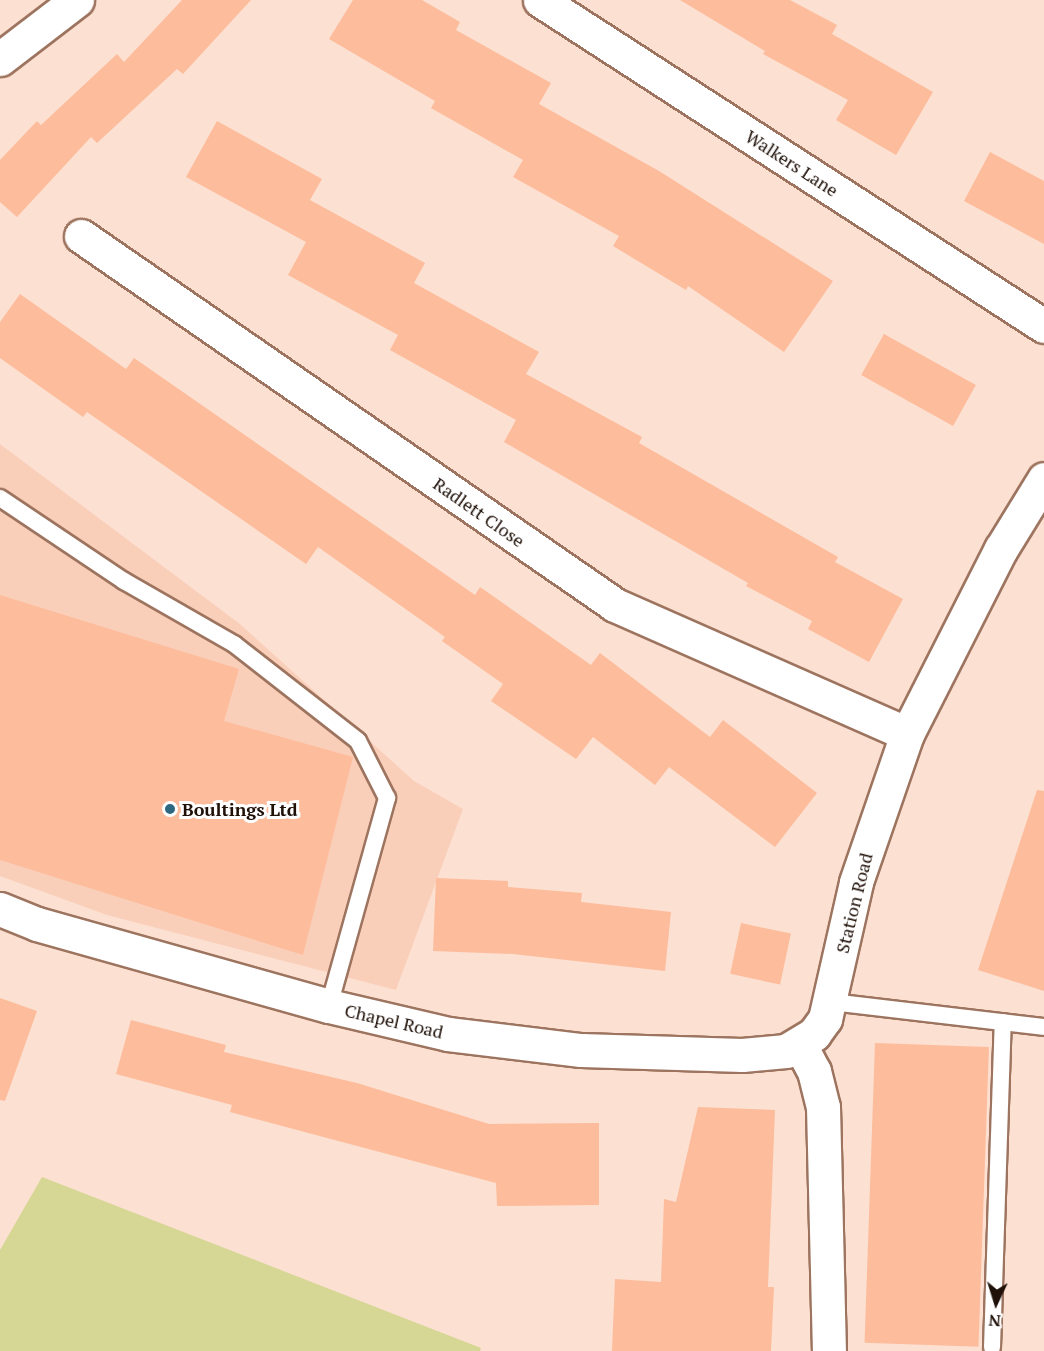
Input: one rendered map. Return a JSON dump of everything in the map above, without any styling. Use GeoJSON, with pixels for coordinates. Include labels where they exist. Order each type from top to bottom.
{"type":"FeatureCollection","features":[{"type":"Feature","properties":{"kind":"street"},"geometry":{"type":"LineString","coordinates":[[0,59],[77,0]]}},
{"type":"Feature","properties":{"kind":"street","name":"Walkers Lane"},"geometry":{"type":"LineString","coordinates":[[540,0],[1044,326]]}},
{"type":"Feature","properties":{"kind":"street","name":"Radlett Close"},"geometry":{"type":"LineString","coordinates":[[81,236],[615,605],[907,734]]}},
{"type":"Feature","properties":{"kind":"street","name":"Station Road"},"geometry":{"type":"LineString","coordinates":[[800,1045],[814,1034],[831,1002],[856,882],[907,734],[1001,549],[1044,479]]}},
{"type":"Feature","properties":{"kind":"street","name":"Chapel Road"},"geometry":{"type":"LineString","coordinates":[[0,909],[37,924],[329,1006],[448,1034],[581,1050],[742,1055],[786,1051],[800,1045]]}},
{"type":"Feature","properties":{"kind":"street"},"geometry":{"type":"LineString","coordinates":[[800,1045],[813,1071],[823,1107],[830,1351]]}},
{"type":"Feature","properties":{"kind":"lane"},"geometry":{"type":"LineString","coordinates":[[0,498],[124,582],[234,644],[358,741],[387,798],[329,1006]]}},
{"type":"Feature","properties":{"kind":"lane"},"geometry":{"type":"LineString","coordinates":[[831,1002],[1044,1027]]}},
{"type":"Feature","properties":{"kind":"lane"},"geometry":{"type":"LineString","coordinates":[[992,1347],[1003,1022]]}},
{"type":"Feature","properties":{"kind":"shaded area"},"geometry":{"type":"Polygon","coordinates":[[[0,444],[240,624],[414,781],[463,809],[396,990],[107,915],[0,876],[0,444]]]}},
{"type":"Feature","properties":{"kind":"green space"},"geometry":{"type":"Polygon","coordinates":[[[42,1177],[481,1348],[480,1351],[0,1351],[0,1250],[42,1177]]]}},
{"type":"Feature","properties":{"kind":"building"},"geometry":{"type":"Polygon","coordinates":[[[182,0],[251,0],[183,74],[177,69],[97,143],[91,137],[17,217],[0,202],[0,160],[37,121],[41,125],[117,54],[124,62],[182,0]]]}},
{"type":"Feature","properties":{"kind":"building"},"geometry":{"type":"Polygon","coordinates":[[[353,0],[422,0],[460,22],[456,30],[551,83],[539,104],[659,171],[833,281],[784,352],[688,286],[686,290],[613,246],[619,236],[513,177],[523,160],[431,108],[435,101],[329,39],[353,0]]]}},
{"type":"Feature","properties":{"kind":"building"},"geometry":{"type":"Polygon","coordinates":[[[680,0],[790,0],[837,25],[832,34],[933,92],[896,155],[836,120],[848,100],[763,54],[765,51],[680,0]]]}},
{"type":"Feature","properties":{"kind":"building"},"geometry":{"type":"Polygon","coordinates":[[[217,121],[322,179],[310,200],[425,263],[414,283],[539,352],[526,374],[642,437],[639,443],[838,557],[835,562],[903,599],[869,662],[808,629],[812,621],[746,586],[748,583],[504,442],[516,420],[390,350],[398,335],[288,275],[306,242],[186,177],[217,121]]]}},
{"type":"Feature","properties":{"kind":"building"},"geometry":{"type":"Polygon","coordinates":[[[990,152],[1044,181],[1044,244],[964,201],[990,152]]]}},
{"type":"Feature","properties":{"kind":"building"},"geometry":{"type":"Polygon","coordinates":[[[20,294],[126,369],[134,358],[475,595],[480,587],[591,665],[600,653],[710,737],[723,720],[817,793],[775,847],[669,767],[655,785],[593,737],[576,759],[491,701],[503,684],[442,641],[445,637],[318,547],[306,564],[87,412],[83,417],[0,358],[0,322],[20,294]]]}},
{"type":"Feature","properties":{"kind":"building"},"geometry":{"type":"Polygon","coordinates":[[[884,334],[976,385],[953,426],[861,375],[884,334]]]}},
{"type":"Feature","properties":{"kind":"building","name":"Boultings Ltd"},"geometry":{"type":"Polygon","coordinates":[[[0,595],[239,669],[224,721],[353,757],[303,955],[0,860],[0,595]]]}},
{"type":"Feature","properties":{"kind":"building"},"geometry":{"type":"Polygon","coordinates":[[[1037,790],[1044,791],[1044,991],[978,970],[1037,790]]]}},
{"type":"Feature","properties":{"kind":"building"},"geometry":{"type":"Polygon","coordinates":[[[436,878],[508,881],[508,887],[582,893],[581,902],[671,912],[665,971],[513,954],[433,951],[436,878]]]}},
{"type":"Feature","properties":{"kind":"building"},"geometry":{"type":"Polygon","coordinates":[[[741,923],[791,934],[780,984],[730,974],[741,923]]]}},
{"type":"Feature","properties":{"kind":"building"},"geometry":{"type":"Polygon","coordinates":[[[0,998],[37,1011],[5,1101],[0,1100],[0,998]]]}},
{"type":"Feature","properties":{"kind":"building"},"geometry":{"type":"Polygon","coordinates":[[[131,1020],[226,1045],[224,1052],[357,1083],[489,1124],[599,1123],[599,1205],[497,1206],[496,1183],[230,1112],[232,1105],[116,1074],[131,1020]]]}},
{"type":"Feature","properties":{"kind":"building"},"geometry":{"type":"Polygon","coordinates":[[[875,1043],[989,1047],[978,1347],[865,1343],[875,1043]]]}},
{"type":"Feature","properties":{"kind":"building"},"geometry":{"type":"Polygon","coordinates":[[[698,1107],[775,1110],[768,1287],[774,1287],[771,1351],[612,1351],[615,1279],[661,1282],[664,1199],[676,1202],[698,1107]]]}},
{"type":"Feature","properties":{"kind":"place","name":"Boultings Ltd"},"geometry":{"type":"Point","coordinates":[170,809]}}]}
